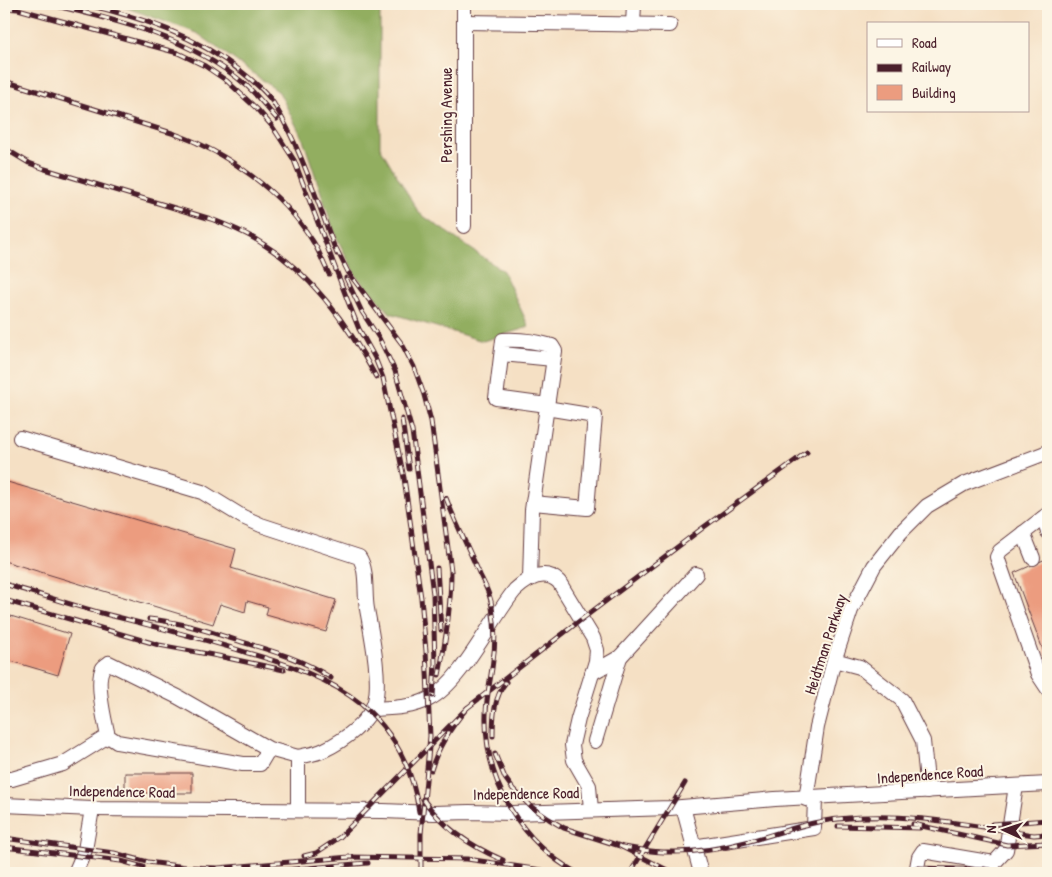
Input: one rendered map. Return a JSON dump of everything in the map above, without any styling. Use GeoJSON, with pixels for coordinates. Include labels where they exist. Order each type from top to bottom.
{"type":"FeatureCollection","features":[{"type":"Feature","properties":{"kind":"street","name":"Pershing Avenue"},"geometry":{"type":"LineString","coordinates":[[464,4],[464,226]]}},
{"type":"Feature","properties":{"kind":"street"},"geometry":{"type":"LineString","coordinates":[[633,25],[634,4]]}},
{"type":"Feature","properties":{"kind":"street"},"geometry":{"type":"LineString","coordinates":[[464,22],[670,25]]}},
{"type":"Feature","properties":{"kind":"street"},"geometry":{"type":"LineString","coordinates":[[530,579],[533,503],[546,406],[555,351],[552,346],[522,339],[503,340],[496,398],[546,406],[595,416],[587,508],[533,503]]}},
{"type":"Feature","properties":{"kind":"street"},"geometry":{"type":"LineString","coordinates":[[20,438],[189,488],[211,496],[243,517],[261,525],[359,557],[363,567],[376,682],[375,700],[365,720],[355,730],[324,751],[298,757],[269,748],[178,697],[109,663],[103,667],[100,674],[102,708],[108,736],[117,742],[243,764],[260,764],[269,748]]}},
{"type":"Feature","properties":{"kind":"street","name":"Heidtman Parkway"},"geometry":{"type":"LineString","coordinates":[[693,847],[814,828],[811,799],[817,727],[834,660],[851,610],[874,566],[901,532],[927,506],[964,484],[1048,452]]}},
{"type":"Feature","properties":{"kind":"street"},"geometry":{"type":"LineString","coordinates":[[1048,532],[1045,516],[1000,551],[997,557],[1038,674],[1048,690]]}},
{"type":"Feature","properties":{"kind":"street"},"geometry":{"type":"LineString","coordinates":[[1024,533],[1033,558]]}},
{"type":"Feature","properties":{"kind":"street"},"geometry":{"type":"LineString","coordinates":[[592,672],[620,656],[696,574]]}},
{"type":"Feature","properties":{"kind":"street"},"geometry":{"type":"LineString","coordinates":[[372,709],[401,708],[413,705],[441,691],[458,673],[515,590],[530,579],[544,575],[554,577],[559,582],[596,645],[597,655],[572,746],[574,760],[589,786],[591,810]]}},
{"type":"Feature","properties":{"kind":"street"},"geometry":{"type":"LineString","coordinates":[[595,740],[620,656]]}},
{"type":"Feature","properties":{"kind":"street"},"geometry":{"type":"LineString","coordinates":[[834,660],[860,667],[902,700],[923,742],[928,791]]}},
{"type":"Feature","properties":{"kind":"street"},"geometry":{"type":"LineString","coordinates":[[4,779],[12,779],[63,764],[108,736]]}},
{"type":"Feature","properties":{"kind":"street"},"geometry":{"type":"LineString","coordinates":[[298,757],[298,810]]}},
{"type":"Feature","properties":{"kind":"street","name":"Independence Road"},"geometry":{"type":"LineString","coordinates":[[4,805],[92,808],[512,813],[683,807],[1048,784]]}},
{"type":"Feature","properties":{"kind":"street"},"geometry":{"type":"LineString","coordinates":[[916,873],[919,857],[923,851],[992,868],[1006,850],[1016,786]]}},
{"type":"Feature","properties":{"kind":"street"},"geometry":{"type":"LineString","coordinates":[[683,807],[702,873]]}},
{"type":"Feature","properties":{"kind":"street"},"geometry":{"type":"LineString","coordinates":[[75,873],[85,850],[92,808]]}},
{"type":"Feature","properties":{"kind":"green space"},"geometry":{"type":"Polygon","coordinates":[[[116,4],[380,4],[380,147],[419,213],[503,271],[529,327],[483,341],[390,313],[356,276],[335,234],[303,139],[279,92],[197,33],[116,4]]]}},
{"type":"Feature","properties":{"kind":"building"},"geometry":{"type":"Polygon","coordinates":[[[4,481],[236,549],[231,568],[336,600],[326,632],[266,615],[268,607],[247,601],[245,612],[220,604],[213,624],[4,561],[4,481]]]}},
{"type":"Feature","properties":{"kind":"building"},"geometry":{"type":"Polygon","coordinates":[[[1048,558],[1048,663],[1014,573],[1048,558]]]}},
{"type":"Feature","properties":{"kind":"building"},"geometry":{"type":"Polygon","coordinates":[[[4,614],[70,634],[58,675],[4,659],[4,614]]]}},
{"type":"Feature","properties":{"kind":"building"},"geometry":{"type":"Polygon","coordinates":[[[125,773],[192,773],[192,793],[125,793],[125,773]]]}},
{"type":"Feature","properties":{"kind":"railway"},"geometry":{"type":"LineString","coordinates":[[48,4],[152,32],[201,54],[224,68],[246,85],[277,119]]}},
{"type":"Feature","properties":{"kind":"railway"},"geometry":{"type":"LineString","coordinates":[[84,4],[126,15],[187,38],[224,59],[264,91],[274,104],[293,140],[337,254]]}},
{"type":"Feature","properties":{"kind":"railway"},"geometry":{"type":"LineString","coordinates":[[4,8],[18,9],[178,53],[205,66],[227,81],[257,109],[272,126],[294,160],[359,329],[375,358],[383,378],[404,478],[421,598],[426,651],[430,736],[421,834],[421,873]]}},
{"type":"Feature","properties":{"kind":"railway"},"geometry":{"type":"LineString","coordinates":[[4,81],[175,134],[195,142],[234,163],[286,206],[314,244],[329,274]]}},
{"type":"Feature","properties":{"kind":"railway"},"geometry":{"type":"LineString","coordinates":[[4,148],[29,163],[45,169],[211,219],[257,240],[281,256],[298,271],[328,303],[342,321],[376,377]]}},
{"type":"Feature","properties":{"kind":"railway"},"geometry":{"type":"LineString","coordinates":[[336,248],[348,272],[402,344],[414,367],[431,421],[451,571],[448,623],[439,675]]}},
{"type":"Feature","properties":{"kind":"railway"},"geometry":{"type":"LineString","coordinates":[[346,278],[362,312],[379,338],[395,371],[412,431],[433,594],[435,663],[433,696]]}},
{"type":"Feature","properties":{"kind":"railway"},"geometry":{"type":"LineString","coordinates":[[402,419],[409,469]]}},
{"type":"Feature","properties":{"kind":"railway"},"geometry":{"type":"LineString","coordinates":[[467,708],[704,527],[807,452]]}},
{"type":"Feature","properties":{"kind":"railway"},"geometry":{"type":"LineString","coordinates":[[446,498],[488,590],[491,603],[495,647],[486,713],[492,767],[500,789],[524,828],[557,860],[577,873]]}},
{"type":"Feature","properties":{"kind":"railway"},"geometry":{"type":"LineString","coordinates":[[437,568],[441,630]]}},
{"type":"Feature","properties":{"kind":"railway"},"geometry":{"type":"LineString","coordinates":[[4,584],[263,657],[321,679],[361,704],[373,715],[392,739],[407,766],[419,812]]}},
{"type":"Feature","properties":{"kind":"railway"},"geometry":{"type":"LineString","coordinates":[[4,600],[159,645],[284,670]]}},
{"type":"Feature","properties":{"kind":"railway"},"geometry":{"type":"LineString","coordinates":[[149,619],[173,622],[196,628],[277,653],[310,666],[331,678]]}},
{"type":"Feature","properties":{"kind":"railway"},"geometry":{"type":"LineString","coordinates":[[493,736],[497,701],[506,682]]}},
{"type":"Feature","properties":{"kind":"railway"},"geometry":{"type":"LineString","coordinates":[[304,856],[316,853],[340,837],[467,708],[446,737],[437,753],[431,770]]}},
{"type":"Feature","properties":{"kind":"railway"},"geometry":{"type":"LineString","coordinates":[[495,754],[505,778],[513,789],[530,806],[549,819],[564,828],[620,846],[673,873]]}},
{"type":"Feature","properties":{"kind":"railway"},"geometry":{"type":"LineString","coordinates":[[630,873],[685,783]]}},
{"type":"Feature","properties":{"kind":"railway"},"geometry":{"type":"LineString","coordinates":[[423,799],[439,819],[458,835],[479,849],[503,860]]}},
{"type":"Feature","properties":{"kind":"railway"},"geometry":{"type":"LineString","coordinates":[[622,847],[662,852],[684,852],[719,848],[814,823],[862,817],[936,820],[1034,835],[1048,834]]}},
{"type":"Feature","properties":{"kind":"railway"},"geometry":{"type":"LineString","coordinates":[[992,824],[1048,820]]}},
{"type":"Feature","properties":{"kind":"railway"},"geometry":{"type":"LineString","coordinates":[[913,824],[1007,845],[1048,843]]}},
{"type":"Feature","properties":{"kind":"railway"},"geometry":{"type":"LineString","coordinates":[[838,826],[920,828]]}},
{"type":"Feature","properties":{"kind":"railway"},"geometry":{"type":"LineString","coordinates":[[4,838],[114,853],[148,862],[186,867],[218,868],[350,857],[467,859],[554,873]]}},
{"type":"Feature","properties":{"kind":"railway"},"geometry":{"type":"LineString","coordinates":[[4,847],[121,861],[143,867]]}},
{"type":"Feature","properties":{"kind":"railway"},"geometry":{"type":"LineString","coordinates":[[247,873],[368,863]]}},
{"type":"Feature","properties":{"kind":"railway"},"geometry":{"type":"LineString","coordinates":[[884,873],[917,868],[990,870]]}},
{"type":"Feature","properties":{"kind":"railway"},"geometry":{"type":"LineString","coordinates":[[984,869],[1003,873]]}}]}
